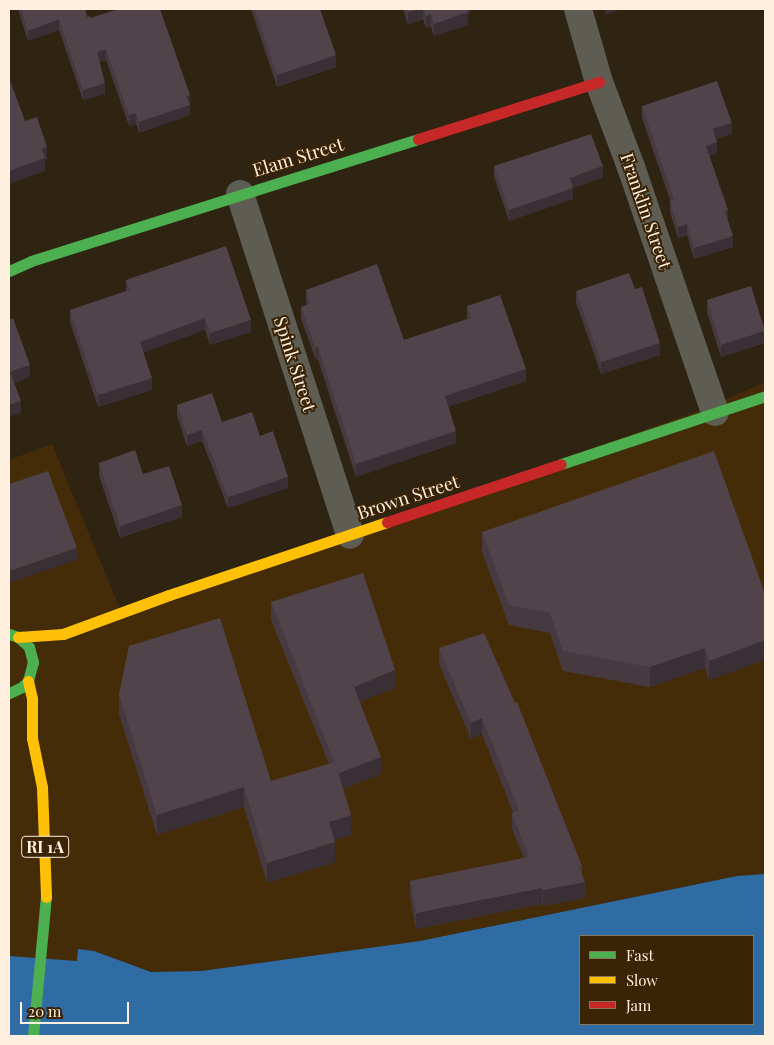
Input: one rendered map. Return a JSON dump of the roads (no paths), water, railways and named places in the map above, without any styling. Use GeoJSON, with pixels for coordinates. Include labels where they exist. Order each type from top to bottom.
{"type":"FeatureCollection","features":[{"type":"Feature","properties":{"kind":"main road","name":"Elam Street"},"geometry":{"type":"LineString","coordinates":[[9,271],[31,261],[240,194],[599,82]]}},
{"type":"Feature","properties":{"kind":"main road","name":"Brown Street"},"geometry":{"type":"LineString","coordinates":[[13,636],[63,634],[169,595],[765,396]]}},
{"type":"Feature","properties":{"kind":"main road","name":"Brown Street"},"geometry":{"type":"LineString","coordinates":[[33,662],[63,634]]}},
{"type":"Feature","properties":{"kind":"main road"},"geometry":{"type":"LineString","coordinates":[[9,693],[22,687],[28,681],[33,662],[29,647],[13,636]]}},
{"type":"Feature","properties":{"kind":"main road","name":"RI 1A"},"geometry":{"type":"LineString","coordinates":[[28,681],[32,699],[32,738],[42,787],[47,886],[33,1036]]}},
{"type":"Feature","properties":{"kind":"main road"},"geometry":{"type":"LineString","coordinates":[[18,724],[32,738]]}},
{"type":"Feature","properties":{"kind":"street","name":"Franklin Street"},"geometry":{"type":"LineString","coordinates":[[578,9],[599,82],[631,167],[715,412]]}},
{"type":"Feature","properties":{"kind":"street","name":"Spink Street"},"geometry":{"type":"LineString","coordinates":[[240,194],[350,534]]}},
{"type":"Feature","properties":{"kind":"water"},"geometry":{"type":"Polygon","coordinates":[[[765,874],[765,1036],[9,1036],[9,956],[77,961],[78,949],[94,951],[151,972],[201,971],[420,941],[737,876],[765,874]]]}}]}
